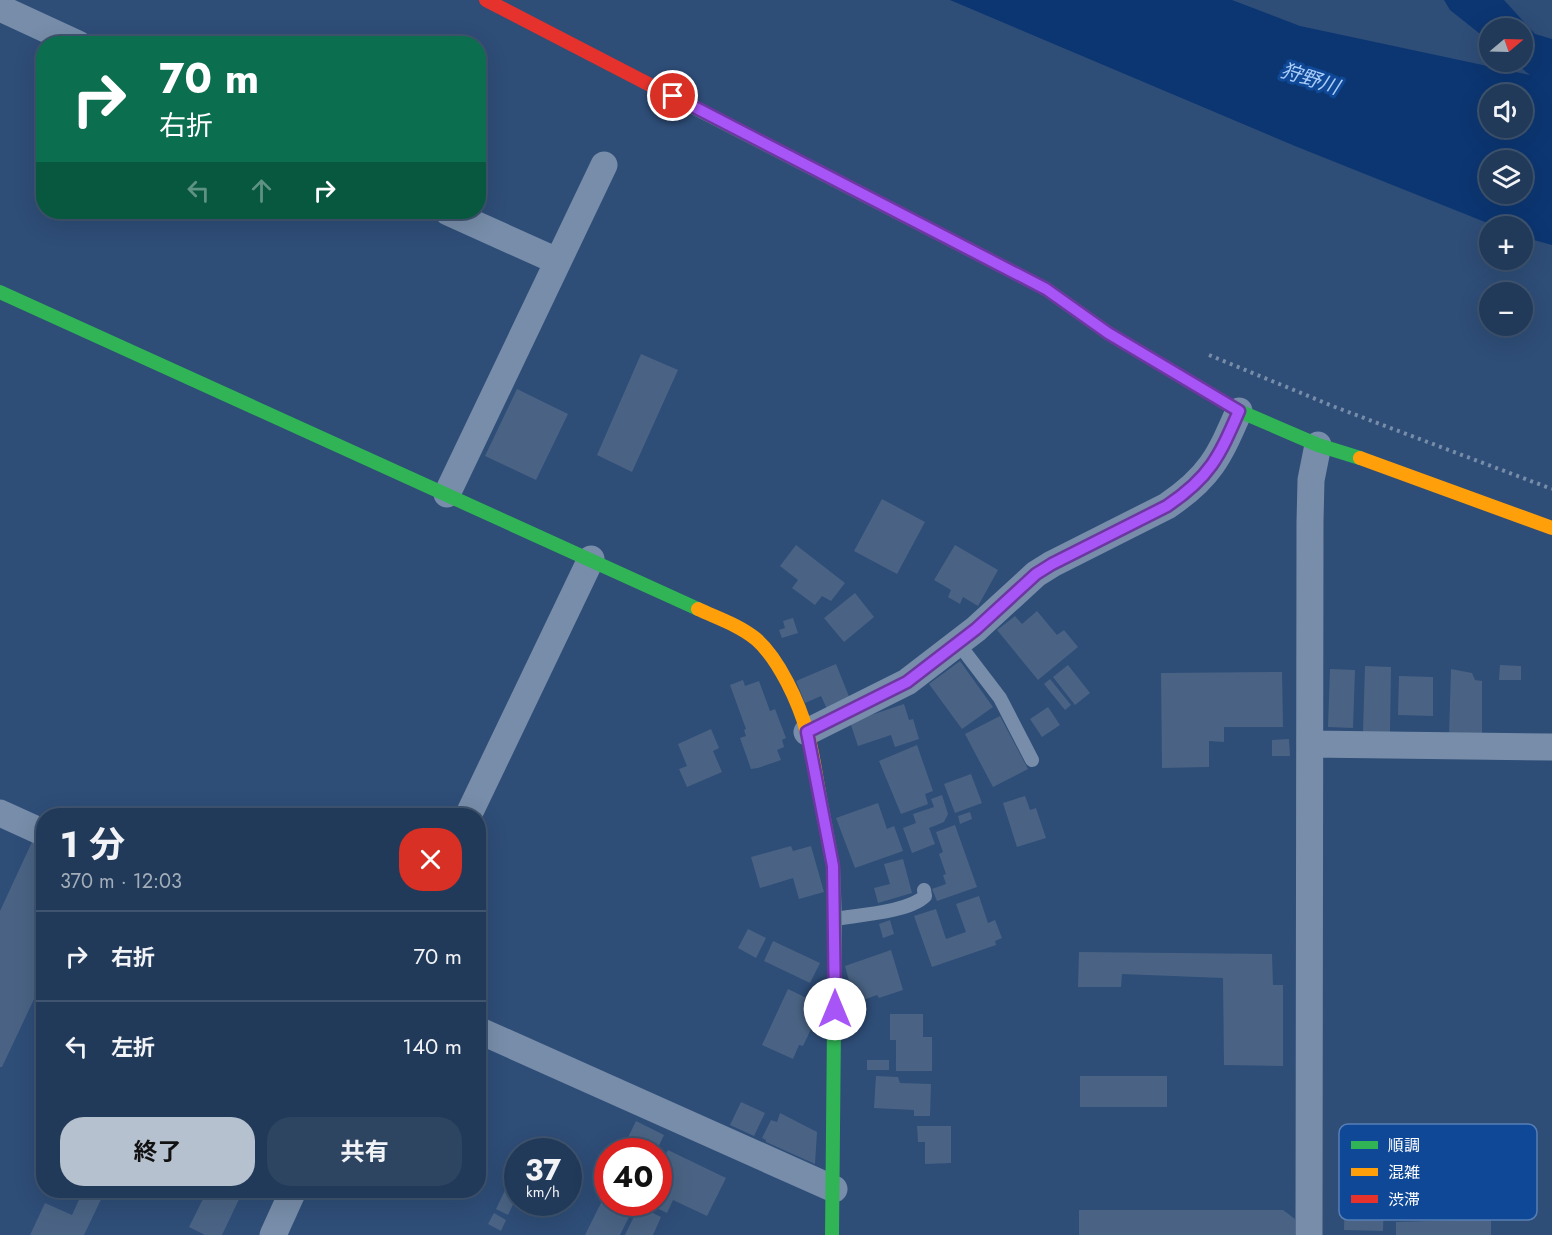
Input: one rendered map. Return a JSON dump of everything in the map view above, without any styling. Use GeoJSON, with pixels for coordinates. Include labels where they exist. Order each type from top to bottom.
{"type":"FeatureCollection","features":[{"type":"Feature","properties":{"kind":"street"},"geometry":{"type":"LineString","coordinates":[[486,0],[1046,289],[1098,327],[1239,411],[1318,445],[1374,462],[1552,528]]}},
{"type":"Feature","properties":{"kind":"street"},"geometry":{"type":"LineString","coordinates":[[0,8],[61,36]]}},
{"type":"Feature","properties":{"kind":"street"},"geometry":{"type":"LineString","coordinates":[[447,494],[604,165]]}},
{"type":"Feature","properties":{"kind":"street"},"geometry":{"type":"LineString","coordinates":[[464,219],[557,261]]}},
{"type":"Feature","properties":{"kind":"street"},"geometry":{"type":"LineString","coordinates":[[0,292],[591,559],[741,629],[757,640],[776,663],[792,694],[807,732],[833,866],[835,919],[832,1235]]}},
{"type":"Feature","properties":{"kind":"street"},"geometry":{"type":"LineString","coordinates":[[807,732],[907,682],[958,644],[1036,574],[1167,506],[1184,494],[1204,477],[1220,454],[1239,411]]}},
{"type":"Feature","properties":{"kind":"street"},"geometry":{"type":"LineString","coordinates":[[1309,1235],[1310,522],[1311,480],[1318,445]]}},
{"type":"Feature","properties":{"kind":"street"},"geometry":{"type":"LineString","coordinates":[[472,808],[591,559]]}},
{"type":"Feature","properties":{"kind":"street"},"geometry":{"type":"LineString","coordinates":[[1310,744],[1552,747]]}},
{"type":"Feature","properties":{"kind":"street"},"geometry":{"type":"LineString","coordinates":[[0,813],[36,829]]}},
{"type":"Feature","properties":{"kind":"street"},"geometry":{"type":"LineString","coordinates":[[486,1034],[834,1188]]}},
{"type":"Feature","properties":{"kind":"street"},"geometry":{"type":"LineString","coordinates":[[273,1235],[290,1198]]}},
{"type":"Feature","properties":{"kind":"lane"},"geometry":{"type":"LineString","coordinates":[[958,644],[1000,698],[1032,759]]}},
{"type":"Feature","properties":{"kind":"lane"},"geometry":{"type":"LineString","coordinates":[[835,919],[902,907],[921,900],[925,896],[924,890]]}},
{"type":"Feature","properties":{"kind":"path"},"geometry":{"type":"LineString","coordinates":[[1204,353],[1335,407],[1552,489]]}},
{"type":"Feature","properties":{"kind":"water","name":"狩野川"},"geometry":{"type":"Polygon","coordinates":[[[950,0],[1232,0],[1300,26],[1479,64],[1479,72],[1516,72],[1530,75],[1526,72],[1533,72],[1533,32],[1552,39],[1552,245],[1533,240],[1533,216],[1479,216],[1479,220],[1295,146],[950,0]]]}},
{"type":"Feature","properties":{"kind":"water"},"geometry":{"type":"Polygon","coordinates":[[[1444,0],[1504,0],[1520,18],[1479,18],[1479,33],[1450,10],[1444,0]]]}},
{"type":"Feature","properties":{"kind":"building"},"geometry":{"type":"Polygon","coordinates":[[[641,354],[678,370],[632,472],[597,455],[641,354]]]}},
{"type":"Feature","properties":{"kind":"building"},"geometry":{"type":"Polygon","coordinates":[[[517,389],[568,414],[536,480],[485,456],[517,389]]]}},
{"type":"Feature","properties":{"kind":"building"},"geometry":{"type":"Polygon","coordinates":[[[882,499],[925,522],[897,574],[854,551],[882,499]]]}},
{"type":"Feature","properties":{"kind":"building"},"geometry":{"type":"Polygon","coordinates":[[[796,545],[845,583],[831,601],[822,596],[815,605],[792,588],[798,580],[780,566],[796,545]]]}},
{"type":"Feature","properties":{"kind":"building"},"geometry":{"type":"Polygon","coordinates":[[[955,545],[998,570],[978,606],[963,597],[960,604],[948,597],[951,590],[934,580],[955,545]]]}},
{"type":"Feature","properties":{"kind":"building"},"geometry":{"type":"Polygon","coordinates":[[[855,593],[874,617],[844,642],[824,618],[855,593]]]}},
{"type":"Feature","properties":{"kind":"building"},"geometry":{"type":"Polygon","coordinates":[[[1037,611],[1057,635],[1064,630],[1078,647],[1038,680],[997,630],[1015,616],[1022,624],[1037,611]]]}},
{"type":"Feature","properties":{"kind":"building"},"geometry":{"type":"Polygon","coordinates":[[[793,618],[798,633],[782,638],[779,630],[785,628],[783,621],[793,618]]]}},
{"type":"Feature","properties":{"kind":"building"},"geometry":{"type":"Polygon","coordinates":[[[960,661],[993,707],[962,729],[929,684],[960,661]]]}},
{"type":"Feature","properties":{"kind":"building"},"geometry":{"type":"Polygon","coordinates":[[[836,664],[850,699],[827,709],[821,696],[805,703],[796,681],[836,664]]]}},
{"type":"Feature","properties":{"kind":"building"},"geometry":{"type":"Polygon","coordinates":[[[1068,665],[1090,693],[1075,705],[1053,677],[1068,665]]]}},
{"type":"Feature","properties":{"kind":"building"},"geometry":{"type":"Polygon","coordinates":[[[1500,665],[1521,666],[1521,680],[1499,680],[1500,665]]]}},
{"type":"Feature","properties":{"kind":"building"},"geometry":{"type":"Polygon","coordinates":[[[1365,666],[1391,667],[1390,733],[1363,732],[1365,666]]]}},
{"type":"Feature","properties":{"kind":"building"},"geometry":{"type":"Polygon","coordinates":[[[1330,669],[1355,670],[1353,728],[1328,727],[1330,669]]]}},
{"type":"Feature","properties":{"kind":"building"},"geometry":{"type":"Polygon","coordinates":[[[1451,669],[1472,673],[1475,680],[1482,681],[1482,736],[1449,736],[1451,669]]]}},
{"type":"Feature","properties":{"kind":"building"},"geometry":{"type":"Polygon","coordinates":[[[1282,672],[1283,727],[1224,727],[1224,742],[1209,741],[1209,767],[1162,768],[1161,673],[1282,672]]]}},
{"type":"Feature","properties":{"kind":"building"},"geometry":{"type":"Polygon","coordinates":[[[1399,676],[1433,677],[1433,716],[1398,715],[1399,676]]]}},
{"type":"Feature","properties":{"kind":"building"},"geometry":{"type":"Polygon","coordinates":[[[1050,679],[1071,705],[1065,710],[1044,684],[1050,679]]]}},
{"type":"Feature","properties":{"kind":"building"},"geometry":{"type":"Polygon","coordinates":[[[743,680],[745,686],[759,681],[770,711],[775,709],[786,738],[782,740],[784,747],[777,750],[781,760],[751,769],[740,738],[746,736],[744,730],[746,729],[730,685],[743,680]]]}},
{"type":"Feature","properties":{"kind":"building"},"geometry":{"type":"Polygon","coordinates":[[[904,704],[909,720],[913,719],[919,739],[895,747],[891,735],[858,746],[850,722],[904,704]]]}},
{"type":"Feature","properties":{"kind":"building"},"geometry":{"type":"Polygon","coordinates":[[[1048,707],[1060,725],[1042,737],[1030,719],[1048,707]]]}},
{"type":"Feature","properties":{"kind":"building"},"geometry":{"type":"Polygon","coordinates":[[[1000,716],[1028,769],[993,787],[965,734],[1000,716]]]}},
{"type":"Feature","properties":{"kind":"building"},"geometry":{"type":"Polygon","coordinates":[[[711,729],[719,748],[713,751],[722,772],[687,787],[679,769],[687,766],[678,744],[711,729]]]}},
{"type":"Feature","properties":{"kind":"building"},"geometry":{"type":"Polygon","coordinates":[[[1289,739],[1290,756],[1272,756],[1272,740],[1289,739]]]}},
{"type":"Feature","properties":{"kind":"building"},"geometry":{"type":"Polygon","coordinates":[[[917,745],[933,791],[925,794],[928,804],[901,814],[879,761],[917,745]]]}},
{"type":"Feature","properties":{"kind":"building"},"geometry":{"type":"Polygon","coordinates":[[[971,774],[982,803],[955,813],[944,784],[971,774]]]}},
{"type":"Feature","properties":{"kind":"building"},"geometry":{"type":"Polygon","coordinates":[[[942,795],[948,814],[944,822],[929,828],[935,844],[912,853],[903,828],[916,823],[913,814],[934,807],[931,799],[942,795]]]}},
{"type":"Feature","properties":{"kind":"building"},"geometry":{"type":"Polygon","coordinates":[[[1025,796],[1030,810],[1036,808],[1046,838],[1017,847],[1003,803],[1025,796]]]}},
{"type":"Feature","properties":{"kind":"building"},"geometry":{"type":"Polygon","coordinates":[[[878,803],[887,829],[894,826],[903,851],[855,868],[836,818],[878,803]]]}},
{"type":"Feature","properties":{"kind":"building"},"geometry":{"type":"Polygon","coordinates":[[[970,812],[972,819],[960,824],[958,816],[970,812]]]}},
{"type":"Feature","properties":{"kind":"building"},"geometry":{"type":"Polygon","coordinates":[[[955,825],[977,887],[937,901],[932,889],[946,884],[943,875],[946,874],[939,854],[943,852],[936,832],[955,825]]]}},
{"type":"Feature","properties":{"kind":"building"},"geometry":{"type":"Polygon","coordinates":[[[32,842],[36,844],[36,995],[2,1067],[0,1067],[0,911],[32,842]]]}},
{"type":"Feature","properties":{"kind":"building"},"geometry":{"type":"Polygon","coordinates":[[[791,846],[793,851],[811,846],[824,892],[799,899],[793,878],[760,888],[751,857],[791,846]]]}},
{"type":"Feature","properties":{"kind":"building"},"geometry":{"type":"Polygon","coordinates":[[[903,859],[912,893],[878,903],[874,888],[890,884],[884,864],[903,859]]]}},
{"type":"Feature","properties":{"kind":"building"},"geometry":{"type":"Polygon","coordinates":[[[979,896],[988,923],[995,920],[1002,938],[995,941],[996,945],[932,967],[914,916],[936,909],[946,939],[966,932],[956,904],[979,896]]]}},
{"type":"Feature","properties":{"kind":"building"},"geometry":{"type":"Polygon","coordinates":[[[890,920],[894,934],[883,938],[879,924],[890,920]]]}},
{"type":"Feature","properties":{"kind":"building"},"geometry":{"type":"Polygon","coordinates":[[[748,929],[766,938],[756,958],[738,948],[748,929]]]}},
{"type":"Feature","properties":{"kind":"building"},"geometry":{"type":"Polygon","coordinates":[[[773,941],[820,963],[810,983],[764,961],[773,941]]]}},
{"type":"Feature","properties":{"kind":"building"},"geometry":{"type":"Polygon","coordinates":[[[891,950],[903,990],[879,998],[877,995],[855,1003],[845,966],[891,950]]]}},
{"type":"Feature","properties":{"kind":"building"},"geometry":{"type":"Polygon","coordinates":[[[1079,952],[1272,954],[1273,985],[1283,985],[1283,1066],[1224,1065],[1223,978],[1122,974],[1121,987],[1078,987],[1079,952]]]}},
{"type":"Feature","properties":{"kind":"building"},"geometry":{"type":"Polygon","coordinates":[[[788,989],[817,1003],[809,1021],[813,1025],[803,1046],[799,1045],[793,1059],[762,1045],[788,989]]]}},
{"type":"Feature","properties":{"kind":"building"},"geometry":{"type":"Polygon","coordinates":[[[890,1014],[923,1014],[923,1037],[932,1037],[932,1071],[896,1071],[896,1040],[890,1040],[890,1014]]]}},
{"type":"Feature","properties":{"kind":"building"},"geometry":{"type":"Polygon","coordinates":[[[867,1060],[889,1060],[889,1070],[867,1070],[867,1060]]]}},
{"type":"Feature","properties":{"kind":"building"},"geometry":{"type":"Polygon","coordinates":[[[876,1076],[898,1077],[900,1083],[931,1084],[930,1116],[914,1116],[914,1110],[874,1108],[876,1076]]]}},
{"type":"Feature","properties":{"kind":"building"},"geometry":{"type":"Polygon","coordinates":[[[1080,1076],[1167,1076],[1167,1107],[1080,1107],[1080,1076]]]}},
{"type":"Feature","properties":{"kind":"building"},"geometry":{"type":"Polygon","coordinates":[[[741,1102],[765,1113],[754,1136],[730,1125],[741,1102]]]}},
{"type":"Feature","properties":{"kind":"building"},"geometry":{"type":"Polygon","coordinates":[[[780,1113],[817,1132],[815,1164],[766,1142],[762,1138],[771,1120],[777,1122],[780,1113]]]}},
{"type":"Feature","properties":{"kind":"building"},"geometry":{"type":"Polygon","coordinates":[[[636,1121],[664,1135],[663,1138],[628,1138],[636,1121]]]}},
{"type":"Feature","properties":{"kind":"building"},"geometry":{"type":"Polygon","coordinates":[[[917,1126],[951,1126],[951,1163],[925,1164],[925,1142],[918,1142],[917,1126]]]}},
{"type":"Feature","properties":{"kind":"building"},"geometry":{"type":"Polygon","coordinates":[[[672,1152],[726,1178],[707,1216],[673,1200],[672,1202],[672,1152]]]}},
{"type":"Feature","properties":{"kind":"building"},"geometry":{"type":"Polygon","coordinates":[[[504,1192],[504,1213],[496,1209],[504,1192]]]}},
{"type":"Feature","properties":{"kind":"building"},"geometry":{"type":"Polygon","coordinates":[[[80,1198],[102,1198],[84,1235],[30,1235],[45,1203],[72,1215],[80,1198]]]}},
{"type":"Feature","properties":{"kind":"building"},"geometry":{"type":"Polygon","coordinates":[[[204,1198],[240,1198],[222,1235],[205,1235],[189,1227],[204,1198]]]}},
{"type":"Feature","properties":{"kind":"building"},"geometry":{"type":"Polygon","coordinates":[[[1079,1210],[1283,1210],[1295,1219],[1295,1235],[1079,1235],[1079,1210]]]}},
{"type":"Feature","properties":{"kind":"building"},"geometry":{"type":"Polygon","coordinates":[[[494,1213],[506,1220],[501,1231],[488,1224],[494,1213]]]}},
{"type":"Feature","properties":{"kind":"building"},"geometry":{"type":"Polygon","coordinates":[[[594,1216],[630,1216],[620,1235],[585,1235],[594,1216]]]}},
{"type":"Feature","properties":{"kind":"building"},"geometry":{"type":"Polygon","coordinates":[[[634,1216],[661,1217],[653,1235],[625,1235],[634,1216]]]}},
{"type":"Feature","properties":{"kind":"building"},"geometry":{"type":"Polygon","coordinates":[[[1344,1220],[1383,1220],[1383,1231],[1344,1230],[1344,1220]]]}},
{"type":"Feature","properties":{"kind":"building"},"geometry":{"type":"Polygon","coordinates":[[[1491,1220],[1491,1235],[1396,1235],[1396,1222],[1491,1220]]]}},
{"type":"Feature","properties":{"kind":"traffic: fast"},"geometry":{"type":"LineString","coordinates":[[683,102],[1046,289],[1108,333],[1239,411],[1318,445],[1360,458]]}},
{"type":"Feature","properties":{"kind":"traffic: fast"},"geometry":{"type":"LineString","coordinates":[[0,292],[698,609]]}},
{"type":"Feature","properties":{"kind":"traffic: fast"},"geometry":{"type":"LineString","coordinates":[[819,792],[833,866],[835,919],[832,1235]]}},
{"type":"Feature","properties":{"kind":"traffic: slow"},"geometry":{"type":"LineString","coordinates":[[1360,458],[1552,528]]}},
{"type":"Feature","properties":{"kind":"traffic: slow"},"geometry":{"type":"LineString","coordinates":[[698,609],[749,634],[773,658],[787,682],[803,720],[811,747],[819,792]]}},
{"type":"Feature","properties":{"kind":"traffic: jam"},"geometry":{"type":"LineString","coordinates":[[486,0],[683,102]]}},
{"type":"Feature","properties":{"kind":"route"},"geometry":{"type":"LineString","coordinates":[[673,96],[1046,289],[1068,303],[1088,321],[1239,411],[1220,454],[1204,477],[1184,494],[1167,506],[1036,574],[976,629],[907,682],[807,732],[821,794],[833,866],[835,1009]]}}]}
